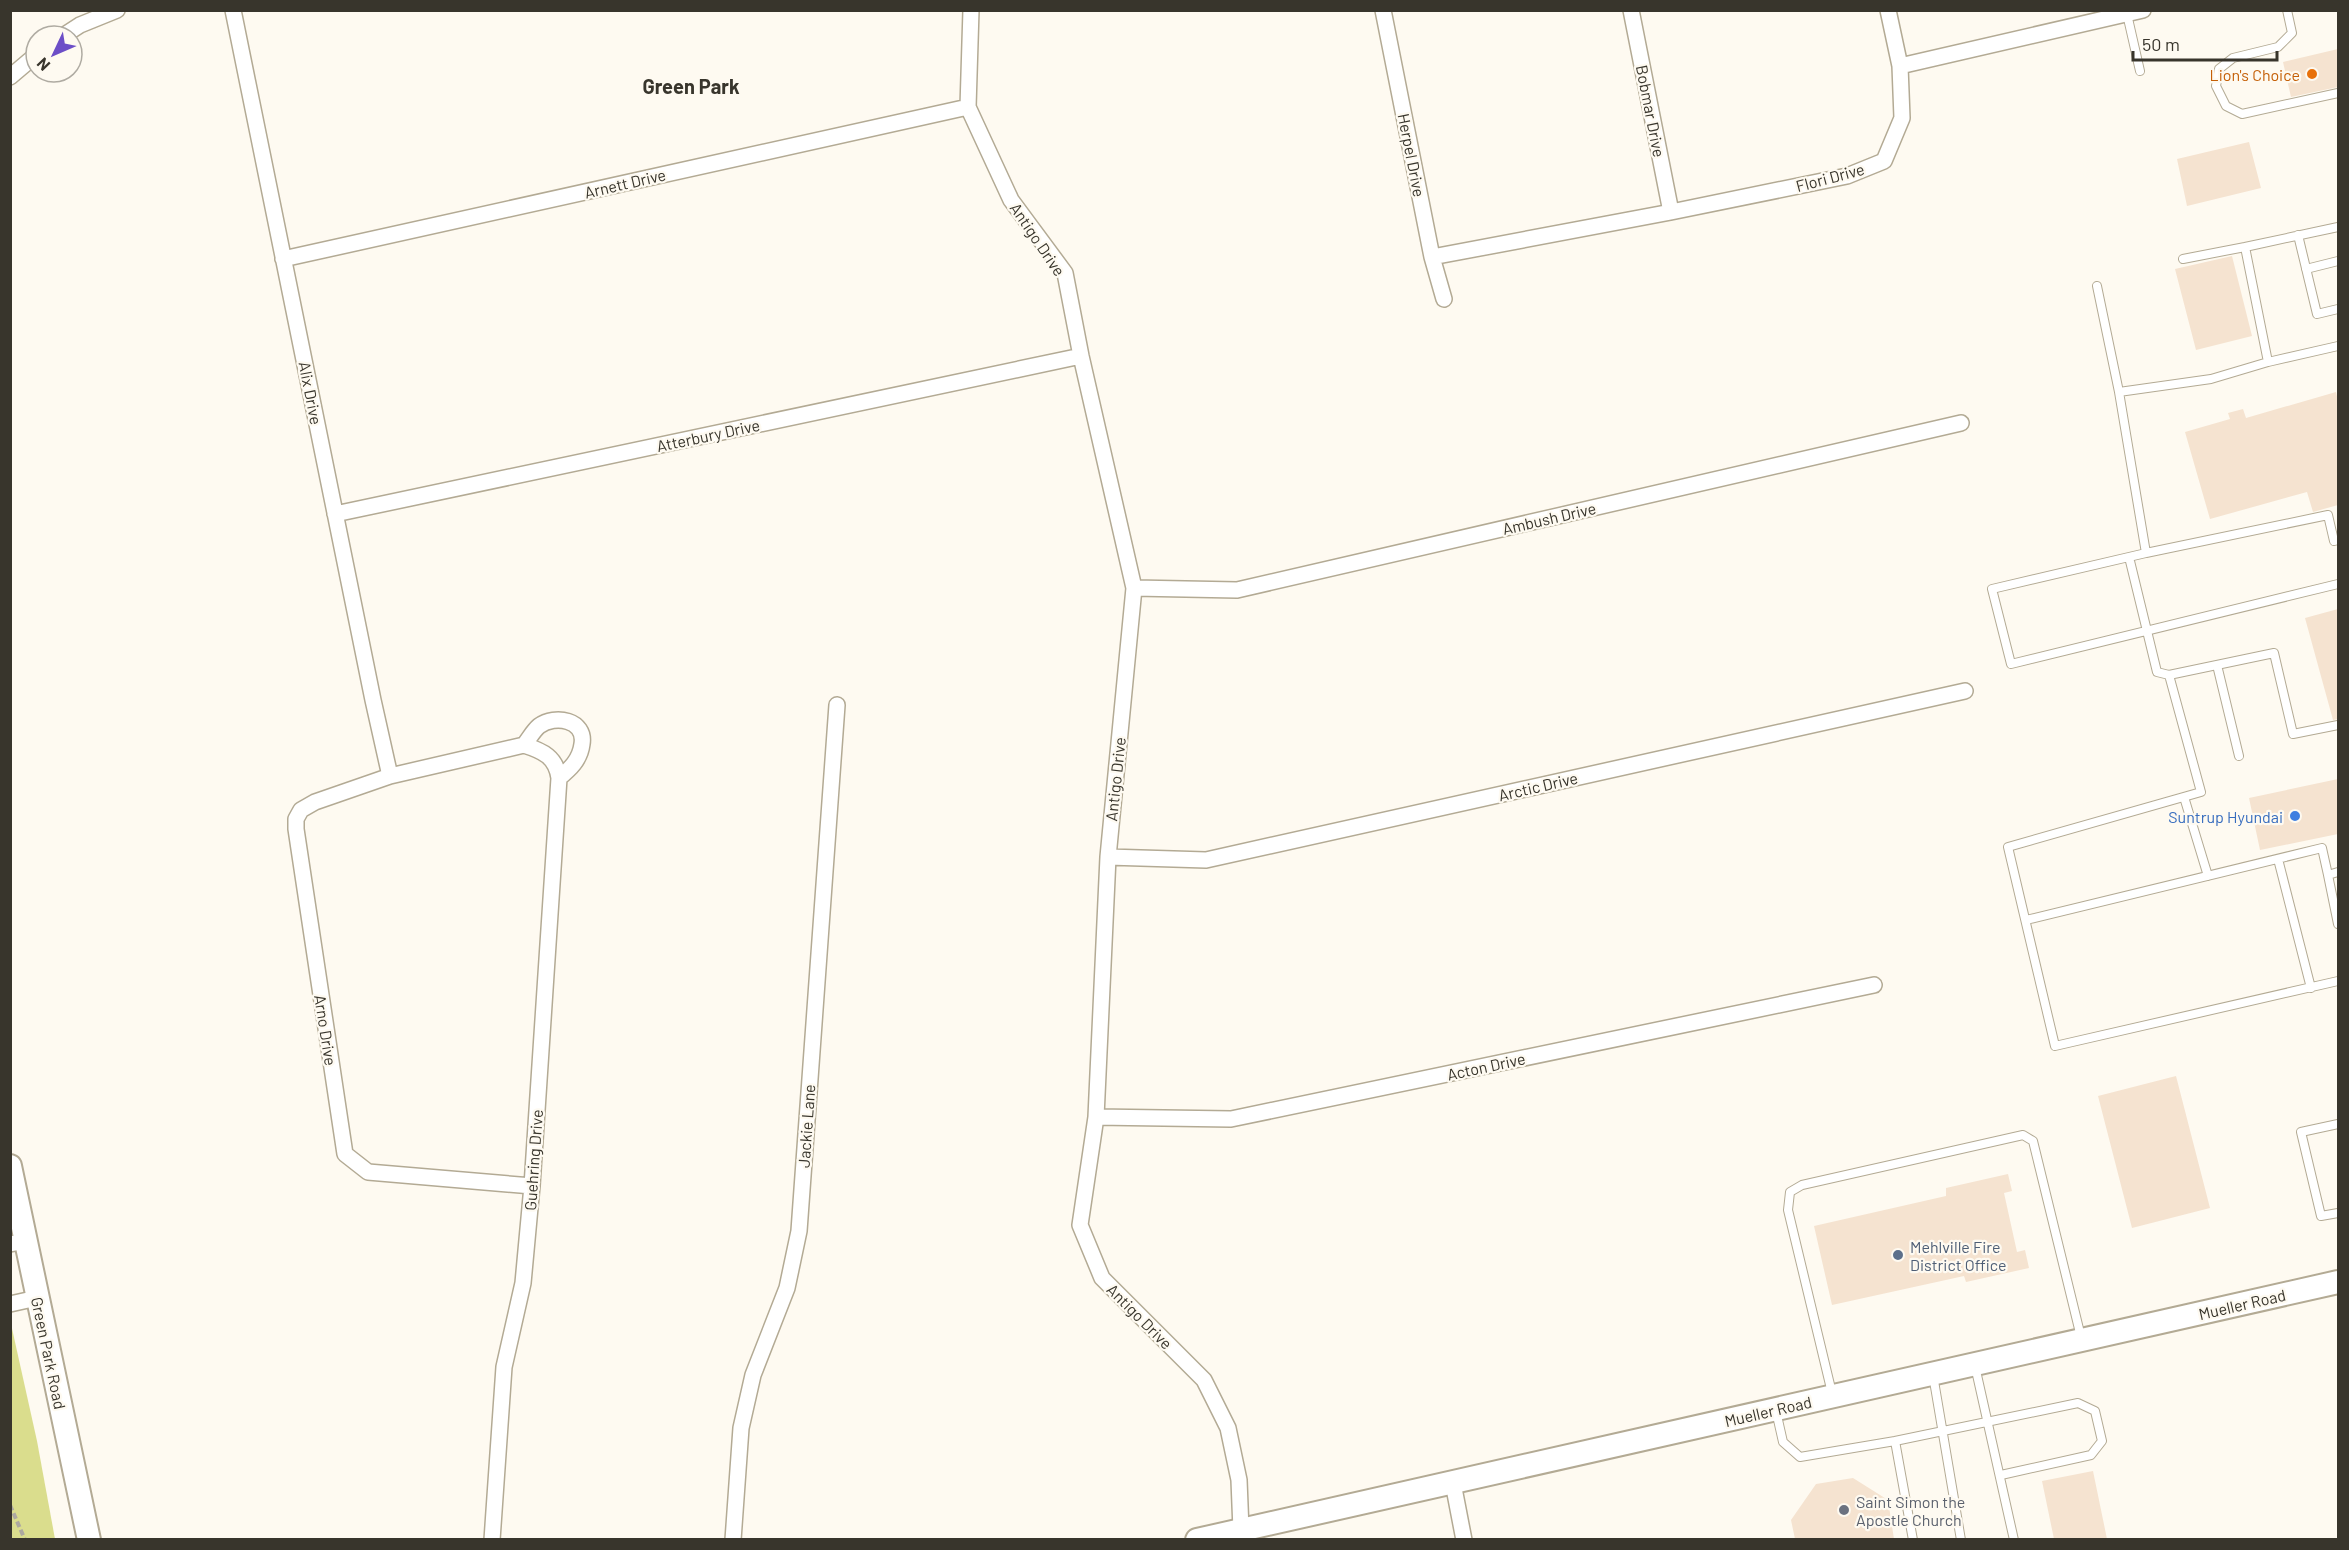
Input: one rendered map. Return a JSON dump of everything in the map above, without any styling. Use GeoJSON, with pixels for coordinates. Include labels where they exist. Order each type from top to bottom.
{"type":"FeatureCollection","features":[{"type":"Feature","properties":{"kind":"street"},"geometry":{"type":"LineString","coordinates":[[82,24],[117,10]]}},
{"type":"Feature","properties":{"kind":"street","name":"Alix Drive"},"geometry":{"type":"LineString","coordinates":[[233,10],[390,776]]}},
{"type":"Feature","properties":{"kind":"street","name":"Antigo Drive"},"geometry":{"type":"LineString","coordinates":[[972,10],[968,107],[1011,200],[1065,273],[1081,356],[1134,588],[1108,857],[1096,1117],[1080,1225],[1102,1278],[1204,1380],[1228,1428],[1239,1480],[1240,1530]]}},
{"type":"Feature","properties":{"kind":"street","name":"Herpel Drive"},"geometry":{"type":"LineString","coordinates":[[1383,10],[1432,257],[1444,299]]}},
{"type":"Feature","properties":{"kind":"street","name":"Bobmar Drive"},"geometry":{"type":"LineString","coordinates":[[1631,10],[1671,212]]}},
{"type":"Feature","properties":{"kind":"street","name":"Flori Drive"},"geometry":{"type":"LineString","coordinates":[[1432,257],[1847,176],[1884,161],[1902,118],[1900,66],[1888,10]]}},
{"type":"Feature","properties":{"kind":"street"},"geometry":{"type":"LineString","coordinates":[[1900,66],[2143,10]]}},
{"type":"Feature","properties":{"kind":"street"},"geometry":{"type":"LineString","coordinates":[[10,77],[24,65]]}},
{"type":"Feature","properties":{"kind":"street","name":"Arnett Drive"},"geometry":{"type":"LineString","coordinates":[[283,259],[968,107]]}},
{"type":"Feature","properties":{"kind":"street","name":"Atterbury Drive"},"geometry":{"type":"LineString","coordinates":[[335,514],[1081,356]]}},
{"type":"Feature","properties":{"kind":"street","name":"Ambush Drive"},"geometry":{"type":"LineString","coordinates":[[1134,588],[1237,590],[1961,423]]}},
{"type":"Feature","properties":{"kind":"street","name":"Arctic Drive"},"geometry":{"type":"LineString","coordinates":[[1108,857],[1206,860],[1965,691]]}},
{"type":"Feature","properties":{"kind":"street","name":"Jackie Lane"},"geometry":{"type":"LineString","coordinates":[[733,1539],[742,1419],[753,1375],[787,1288],[799,1231],[837,705]]}},
{"type":"Feature","properties":{"kind":"street"},"geometry":{"type":"LineString","coordinates":[[524,745],[538,727],[550,720],[563,719],[577,727],[583,742],[578,757],[573,766],[559,778]]}},
{"type":"Feature","properties":{"kind":"street"},"geometry":{"type":"LineString","coordinates":[[390,776],[524,745],[543,752],[557,765],[559,778]]}},
{"type":"Feature","properties":{"kind":"street","name":"Arno Drive"},"geometry":{"type":"LineString","coordinates":[[390,776],[315,802],[301,810],[296,819],[345,1154],[368,1172],[532,1186]]}},
{"type":"Feature","properties":{"kind":"street","name":"Guehring Drive"},"geometry":{"type":"LineString","coordinates":[[492,1539],[504,1367],[523,1283],[532,1186],[559,778]]}},
{"type":"Feature","properties":{"kind":"street","name":"Acton Drive"},"geometry":{"type":"LineString","coordinates":[[1096,1117],[1231,1119],[1874,985]]}},
{"type":"Feature","properties":{"kind":"street","name":"Green Park Road"},"geometry":{"type":"LineString","coordinates":[[10,1166],[18,1242],[37,1298],[89,1539]]}},
{"type":"Feature","properties":{"kind":"street","name":"Mueller Road"},"geometry":{"type":"LineString","coordinates":[[1211,1538],[2338,1282]]}},
{"type":"Feature","properties":{"kind":"street"},"geometry":{"type":"LineString","coordinates":[[10,1304],[37,1298]]}},
{"type":"Feature","properties":{"kind":"street"},"geometry":{"type":"LineString","coordinates":[[1453,1483],[1464,1539]]}},
{"type":"Feature","properties":{"kind":"lane"},"geometry":{"type":"LineString","coordinates":[[2287,10],[2292,33],[2278,47],[2233,58],[2219,69],[2216,86],[2226,106],[2242,114],[2338,93]]}},
{"type":"Feature","properties":{"kind":"lane"},"geometry":{"type":"LineString","coordinates":[[2127,14],[2140,71]]}},
{"type":"Feature","properties":{"kind":"lane"},"geometry":{"type":"LineString","coordinates":[[2182,259],[2338,227]]}},
{"type":"Feature","properties":{"kind":"lane"},"geometry":{"type":"LineString","coordinates":[[2298,236],[2317,314],[2338,309]]}},
{"type":"Feature","properties":{"kind":"lane"},"geometry":{"type":"LineString","coordinates":[[2245,247],[2268,362]]}},
{"type":"Feature","properties":{"kind":"lane"},"geometry":{"type":"LineString","coordinates":[[2306,269],[2338,261]]}},
{"type":"Feature","properties":{"kind":"lane"},"geometry":{"type":"LineString","coordinates":[[2097,286],[2119,392],[2146,553]]}},
{"type":"Feature","properties":{"kind":"lane"},"geometry":{"type":"LineString","coordinates":[[2119,392],[2211,379],[2268,362],[2338,346]]}},
{"type":"Feature","properties":{"kind":"lane"},"geometry":{"type":"LineString","coordinates":[[2338,540],[2334,541],[2328,516],[2146,553],[1992,590],[2011,664],[2338,584]]}},
{"type":"Feature","properties":{"kind":"lane"},"geometry":{"type":"LineString","coordinates":[[2129,557],[2157,672],[2169,675],[2274,653],[2293,734],[2338,725]]}},
{"type":"Feature","properties":{"kind":"lane"},"geometry":{"type":"LineString","coordinates":[[2217,665],[2239,756]]}},
{"type":"Feature","properties":{"kind":"lane"},"geometry":{"type":"LineString","coordinates":[[2169,675],[2201,792],[2008,847],[2055,1046],[2338,981]]}},
{"type":"Feature","properties":{"kind":"lane"},"geometry":{"type":"LineString","coordinates":[[2184,797],[2208,876]]}},
{"type":"Feature","properties":{"kind":"lane"},"geometry":{"type":"LineString","coordinates":[[2026,920],[2322,849],[2338,924]]}},
{"type":"Feature","properties":{"kind":"lane"},"geometry":{"type":"LineString","coordinates":[[2278,859],[2311,988]]}},
{"type":"Feature","properties":{"kind":"lane"},"geometry":{"type":"LineString","coordinates":[[2328,874],[2338,872]]}},
{"type":"Feature","properties":{"kind":"lane"},"geometry":{"type":"LineString","coordinates":[[2338,1124],[2301,1132],[2321,1216],[2338,1213]]}},
{"type":"Feature","properties":{"kind":"lane"},"geometry":{"type":"LineString","coordinates":[[1833,1397],[1788,1210],[1790,1192],[1802,1185],[2024,1135],[2033,1141],[2082,1341]]}},
{"type":"Feature","properties":{"kind":"lane"},"geometry":{"type":"LineString","coordinates":[[1974,1364],[2014,1539]]}},
{"type":"Feature","properties":{"kind":"lane"},"geometry":{"type":"LineString","coordinates":[[1933,1374],[1961,1539]]}},
{"type":"Feature","properties":{"kind":"lane"},"geometry":{"type":"LineString","coordinates":[[1776,1409],[1783,1442],[1800,1457],[1988,1423],[2078,1403],[2094,1411],[2102,1441],[2091,1455],[2001,1475]]}},
{"type":"Feature","properties":{"kind":"lane"},"geometry":{"type":"LineString","coordinates":[[1895,1441],[1913,1539]]}},
{"type":"Feature","properties":{"kind":"path"},"geometry":{"type":"LineString","coordinates":[[10,1505],[25,1539]]}},
{"type":"Feature","properties":{"kind":"green space"},"geometry":{"type":"Polygon","coordinates":[[[11,1324],[37,1441],[55,1539],[11,1539],[11,1324]]]}},
{"type":"Feature","properties":{"kind":"building","name":"Lion's Choice"},"geometry":{"type":"Polygon","coordinates":[[[2338,49],[2338,87],[2291,97],[2283,62],[2338,49]]]}},
{"type":"Feature","properties":{"kind":"building"},"geometry":{"type":"Polygon","coordinates":[[[2249,142],[2261,188],[2187,206],[2177,159],[2249,142]]]}},
{"type":"Feature","properties":{"kind":"building"},"geometry":{"type":"Polygon","coordinates":[[[2232,256],[2252,336],[2196,350],[2175,269],[2232,256]]]}},
{"type":"Feature","properties":{"kind":"building"},"geometry":{"type":"Polygon","coordinates":[[[2336,392],[2338,401],[2338,505],[2313,512],[2307,492],[2210,519],[2185,432],[2230,419],[2228,413],[2243,409],[2246,418],[2336,392]]]}},
{"type":"Feature","properties":{"kind":"building"},"geometry":{"type":"Polygon","coordinates":[[[2338,609],[2338,719],[2333,720],[2305,618],[2338,609]]]}},
{"type":"Feature","properties":{"kind":"building","name":"Suntrup Hyundai"},"geometry":{"type":"Polygon","coordinates":[[[2338,779],[2338,834],[2260,850],[2249,798],[2338,779]]]}},
{"type":"Feature","properties":{"kind":"building"},"geometry":{"type":"Polygon","coordinates":[[[2176,1076],[2210,1208],[2132,1228],[2098,1096],[2176,1076]]]}},
{"type":"Feature","properties":{"kind":"building"},"geometry":{"type":"Polygon","coordinates":[[[2008,1174],[2012,1191],[2004,1193],[2017,1252],[2025,1250],[2029,1268],[1966,1282],[1964,1276],[1832,1305],[1814,1226],[1946,1196],[1946,1188],[2008,1174]]]}},
{"type":"Feature","properties":{"kind":"building"},"geometry":{"type":"Polygon","coordinates":[[[2093,1471],[2107,1539],[2054,1539],[2042,1481],[2093,1471]]]}},
{"type":"Feature","properties":{"kind":"building","name":"Saint Simon the Apostle Church"},"geometry":{"type":"Polygon","coordinates":[[[1853,1478],[1888,1500],[1894,1539],[1795,1539],[1791,1520],[1816,1484],[1853,1478]]]}},
{"type":"Feature","properties":{"kind":"place","name":"Lion's Choice"},"geometry":{"type":"Point","coordinates":[2312,74]}},
{"type":"Feature","properties":{"kind":"place","name":"Suntrup Hyundai"},"geometry":{"type":"Point","coordinates":[2295,816]}},
{"type":"Feature","properties":{"kind":"place","name":"Mehlville Fire District Office"},"geometry":{"type":"Point","coordinates":[1898,1255]}},
{"type":"Feature","properties":{"kind":"place","name":"Saint Simon the Apostle Church"},"geometry":{"type":"Point","coordinates":[1844,1510]}},
{"type":"Feature","properties":{"kind":"district","name":"Green Park"},"geometry":{"type":"Point","coordinates":[691,86]}}]}
